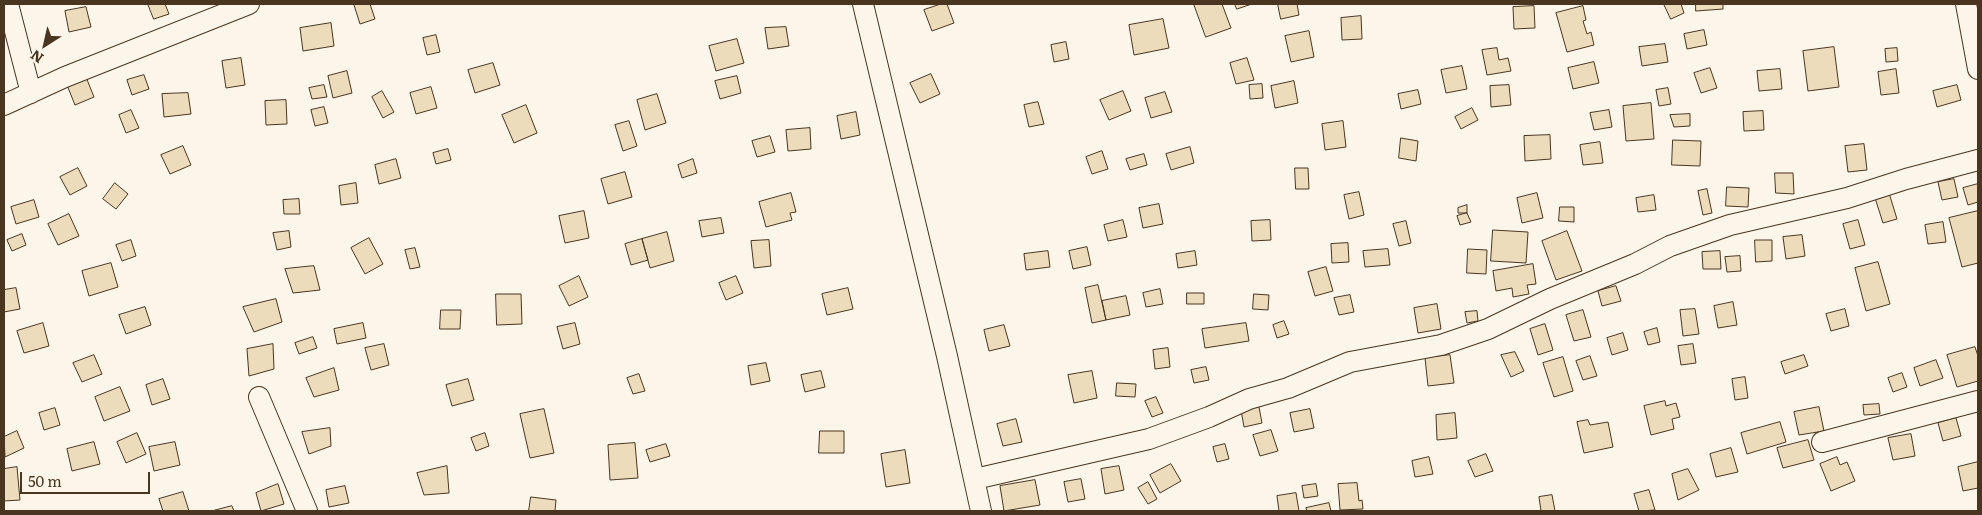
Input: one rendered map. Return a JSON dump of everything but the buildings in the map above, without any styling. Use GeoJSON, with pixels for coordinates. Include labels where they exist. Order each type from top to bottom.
{"type":"FeatureCollection","features":[{"type":"Feature","properties":{"kind":"street"},"geometry":{"type":"LineString","coordinates":[[8,4],[31,93]]}},
{"type":"Feature","properties":{"kind":"street"},"geometry":{"type":"LineString","coordinates":[[4,105],[74,74],[250,4]]}},
{"type":"Feature","properties":{"kind":"street"},"geometry":{"type":"LineString","coordinates":[[863,4],[981,511]]}},
{"type":"Feature","properties":{"kind":"street"},"geometry":{"type":"LineString","coordinates":[[1966,4],[1978,69]]}},
{"type":"Feature","properties":{"kind":"street"},"geometry":{"type":"LineString","coordinates":[[975,479],[1149,439],[1209,417],[1249,399],[1288,388],[1350,362],[1441,345],[1488,329],[1550,299],[1635,264],[1670,246],[1730,225],[1847,198],[1906,179],[1978,160]]}},
{"type":"Feature","properties":{"kind":"street"},"geometry":{"type":"LineString","coordinates":[[259,397],[307,511]]}},
{"type":"Feature","properties":{"kind":"street"},"geometry":{"type":"LineString","coordinates":[[1822,442],[1978,401]]}}]}
